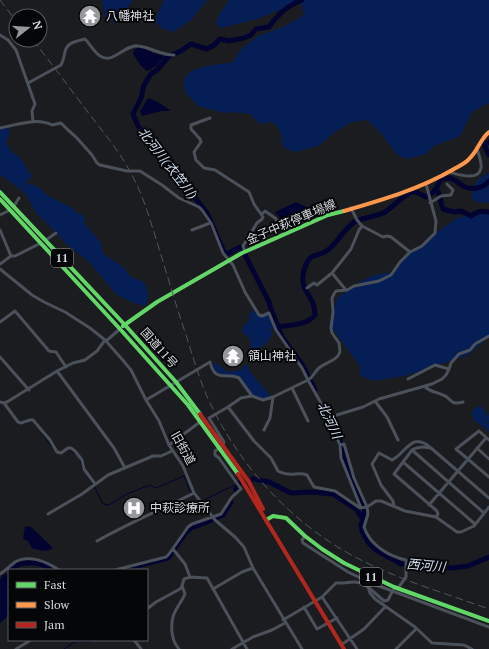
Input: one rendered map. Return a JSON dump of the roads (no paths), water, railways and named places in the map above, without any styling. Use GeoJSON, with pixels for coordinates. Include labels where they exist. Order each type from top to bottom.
{"type":"FeatureCollection","features":[{"type":"Feature","properties":{"kind":"main road","name":"金子中萩停車場線"},"geometry":{"type":"LineString","coordinates":[[120,329],[157,302],[244,252],[328,215],[387,199],[426,184],[449,172],[469,160],[483,137],[489,132]]}},
{"type":"Feature","properties":{"kind":"main road","name":"国道11号"},"geometry":{"type":"LineString","coordinates":[[0,192],[12,208],[125,325],[176,382],[221,447]]}},
{"type":"Feature","properties":{"kind":"main road","name":"国道11号"},"geometry":{"type":"LineString","coordinates":[[0,199],[12,208]]}},
{"type":"Feature","properties":{"kind":"main road","name":"国道11号"},"geometry":{"type":"LineString","coordinates":[[43,241],[172,386],[249,482],[277,538],[342,647]]}},
{"type":"Feature","properties":{"kind":"main road","name":"11"},"geometry":{"type":"LineString","coordinates":[[267,520],[278,516],[286,518],[305,536],[322,549],[344,563],[395,589],[489,621]]}},
{"type":"Feature","properties":{"kind":"street"},"geometry":{"type":"LineString","coordinates":[[0,35],[8,40],[16,50],[35,104],[32,111],[33,122]]}},
{"type":"Feature","properties":{"kind":"street"},"geometry":{"type":"LineString","coordinates":[[28,83],[61,65],[69,44],[85,38],[100,56],[104,57],[117,55],[135,45],[146,47],[154,52],[172,55]]}},
{"type":"Feature","properties":{"kind":"street"},"geometry":{"type":"LineString","coordinates":[[210,118],[191,125],[191,128],[201,142],[194,152],[196,160],[204,168],[216,170],[238,186],[247,190],[256,208],[262,214]]}},
{"type":"Feature","properties":{"kind":"street"},"geometry":{"type":"LineString","coordinates":[[0,128],[33,122],[44,122],[52,125],[61,123],[76,137],[100,165],[127,171],[140,171],[178,198],[199,207],[202,210],[210,223],[222,250],[230,260],[250,301],[260,315],[262,316],[269,313],[276,330],[309,379],[322,404],[367,507],[368,514],[364,527],[370,538],[377,546],[397,558],[406,560],[406,577],[395,589],[388,600],[384,601],[360,582],[354,581],[344,584],[336,583],[322,596],[272,630],[257,635],[232,649]]}},
{"type":"Feature","properties":{"kind":"street"},"geometry":{"type":"LineString","coordinates":[[449,172],[468,176],[473,176],[479,173],[481,168],[477,149]]}},
{"type":"Feature","properties":{"kind":"street"},"geometry":{"type":"LineString","coordinates":[[119,569],[161,559],[169,554],[174,550],[188,527],[192,524],[214,519],[221,514],[232,496],[241,490],[220,458],[215,455],[216,451],[221,447],[224,440],[209,418],[241,398],[252,396],[263,400],[292,388],[309,379],[319,368],[335,360],[340,352],[339,343],[331,328],[334,312],[333,296],[336,291],[346,290],[354,286],[379,281],[391,275],[400,262],[410,252],[422,246],[435,233],[436,221],[428,196],[426,184]]}},
{"type":"Feature","properties":{"kind":"street"},"geometry":{"type":"LineString","coordinates":[[430,203],[440,197],[451,195],[453,190],[447,184]]}},
{"type":"Feature","properties":{"kind":"street"},"geometry":{"type":"LineString","coordinates":[[0,215],[12,208],[19,198]]}},
{"type":"Feature","properties":{"kind":"street"},"geometry":{"type":"LineString","coordinates":[[351,208],[360,223],[383,237],[391,237],[410,252]]}},
{"type":"Feature","properties":{"kind":"street"},"geometry":{"type":"LineString","coordinates":[[262,214],[266,211],[270,214],[286,233]]}},
{"type":"Feature","properties":{"kind":"street"},"geometry":{"type":"LineString","coordinates":[[244,252],[243,246],[257,223],[262,219],[262,214]]}},
{"type":"Feature","properties":{"kind":"street"},"geometry":{"type":"LineString","coordinates":[[192,230],[210,223]]}},
{"type":"Feature","properties":{"kind":"street"},"geometry":{"type":"LineString","coordinates":[[306,288],[314,283],[317,285],[332,273],[346,258],[359,230],[360,223]]}},
{"type":"Feature","properties":{"kind":"street"},"geometry":{"type":"LineString","coordinates":[[0,230],[12,256]]}},
{"type":"Feature","properties":{"kind":"street"},"geometry":{"type":"LineString","coordinates":[[0,264],[56,233]]}},
{"type":"Feature","properties":{"kind":"street","name":"旧街道"},"geometry":{"type":"LineString","coordinates":[[0,269],[32,295],[65,312],[106,340],[131,370],[146,400],[159,421],[168,445],[183,466],[193,493],[214,519],[244,547],[253,568],[302,649]]}},
{"type":"Feature","properties":{"kind":"street"},"geometry":{"type":"LineString","coordinates":[[332,273],[346,290]]}},
{"type":"Feature","properties":{"kind":"street"},"geometry":{"type":"LineString","coordinates":[[0,322],[15,311],[49,351],[56,352],[66,367]]}},
{"type":"Feature","properties":{"kind":"street"},"geometry":{"type":"LineString","coordinates":[[94,485],[84,469],[82,460],[71,448],[68,448],[61,453],[57,452],[50,440],[33,420],[21,423],[18,422],[2,402],[28,390],[57,371],[85,360],[120,329]]}},
{"type":"Feature","properties":{"kind":"street"},"geometry":{"type":"LineString","coordinates":[[328,418],[363,408],[375,401],[425,387],[442,379],[446,376],[451,363],[459,354],[470,350],[475,344],[489,336]]}},
{"type":"Feature","properties":{"kind":"street"},"geometry":{"type":"LineString","coordinates":[[0,357],[28,390]]}},
{"type":"Feature","properties":{"kind":"street"},"geometry":{"type":"LineString","coordinates":[[146,400],[166,387],[172,386],[176,382],[210,362],[212,369],[218,375],[239,378],[252,396]]}},
{"type":"Feature","properties":{"kind":"street"},"geometry":{"type":"LineString","coordinates":[[408,379],[435,365],[449,369]]}},
{"type":"Feature","properties":{"kind":"street"},"geometry":{"type":"LineString","coordinates":[[57,371],[114,448],[124,468]]}},
{"type":"Feature","properties":{"kind":"street"},"geometry":{"type":"LineString","coordinates":[[425,387],[434,393],[445,395],[454,403],[463,402]]}},
{"type":"Feature","properties":{"kind":"street"},"geometry":{"type":"LineString","coordinates":[[292,388],[308,421]]}},
{"type":"Feature","properties":{"kind":"street"},"geometry":{"type":"LineString","coordinates":[[264,430],[270,418],[273,396]]}},
{"type":"Feature","properties":{"kind":"street"},"geometry":{"type":"LineString","coordinates":[[375,401],[387,417],[398,440]]}},
{"type":"Feature","properties":{"kind":"street"},"geometry":{"type":"LineString","coordinates":[[228,407],[254,441],[271,458],[278,470],[288,475],[307,475],[314,487],[335,491],[361,508],[367,507],[376,501],[381,501],[405,511],[436,517],[457,532],[466,531],[475,524],[489,507]]}},
{"type":"Feature","properties":{"kind":"street"},"geometry":{"type":"LineString","coordinates":[[168,445],[200,422]]}},
{"type":"Feature","properties":{"kind":"street"},"geometry":{"type":"LineString","coordinates":[[429,505],[458,470],[468,459],[477,448],[488,439],[479,431],[456,449],[468,459],[489,477]]}},
{"type":"Feature","properties":{"kind":"street"},"geometry":{"type":"LineString","coordinates":[[394,506],[393,501],[381,485],[372,464],[379,453],[392,460],[413,443],[426,443],[489,498]]}},
{"type":"Feature","properties":{"kind":"street"},"geometry":{"type":"LineString","coordinates":[[341,445],[341,458],[361,508]]}},
{"type":"Feature","properties":{"kind":"street"},"geometry":{"type":"LineString","coordinates":[[431,448],[416,447],[412,450],[394,474],[437,512],[438,514],[436,517]]}},
{"type":"Feature","properties":{"kind":"street"},"geometry":{"type":"LineString","coordinates":[[477,448],[489,459]]}},
{"type":"Feature","properties":{"kind":"street"},"geometry":{"type":"LineString","coordinates":[[412,450],[484,513]]}},
{"type":"Feature","properties":{"kind":"street"},"geometry":{"type":"LineString","coordinates":[[48,514],[124,468],[152,456],[161,456],[172,451]]}},
{"type":"Feature","properties":{"kind":"street"},"geometry":{"type":"LineString","coordinates":[[403,462],[475,524]]}},
{"type":"Feature","properties":{"kind":"street"},"geometry":{"type":"LineString","coordinates":[[97,541],[136,520],[156,512],[193,493]]}},
{"type":"Feature","properties":{"kind":"street"},"geometry":{"type":"LineString","coordinates":[[305,536],[302,543],[348,572],[395,589],[489,628]]}},
{"type":"Feature","properties":{"kind":"street"},"geometry":{"type":"LineString","coordinates":[[174,550],[185,564],[190,576]]}},
{"type":"Feature","properties":{"kind":"street"},"geometry":{"type":"LineString","coordinates":[[0,574],[15,562],[27,559],[43,560],[57,569]]}},
{"type":"Feature","properties":{"kind":"street"},"geometry":{"type":"LineString","coordinates":[[213,589],[242,572],[253,568]]}},
{"type":"Feature","properties":{"kind":"street"},"geometry":{"type":"LineString","coordinates":[[148,608],[156,602],[175,592],[182,586],[184,579],[190,576],[207,578],[247,649]]}},
{"type":"Feature","properties":{"kind":"street"},"geometry":{"type":"LineString","coordinates":[[179,649],[173,638],[172,619],[173,614],[185,594],[182,586]]}},
{"type":"Feature","properties":{"kind":"street"},"geometry":{"type":"LineString","coordinates":[[368,588],[375,599],[416,629],[432,643],[464,645],[472,649]]}},
{"type":"Feature","properties":{"kind":"street"},"geometry":{"type":"LineString","coordinates":[[322,596],[357,649]]}},
{"type":"Feature","properties":{"kind":"street"},"geometry":{"type":"LineString","coordinates":[[304,607],[317,629],[337,618]]}},
{"type":"Feature","properties":{"kind":"street"},"geometry":{"type":"LineString","coordinates":[[342,647],[364,629],[385,607]]}},
{"type":"Feature","properties":{"kind":"street"},"geometry":{"type":"LineString","coordinates":[[396,649],[416,629]]}},
{"type":"Feature","properties":{"kind":"street"},"geometry":{"type":"LineString","coordinates":[[16,649],[29,641]]}},
{"type":"Feature","properties":{"kind":"street"},"geometry":{"type":"LineString","coordinates":[[135,641],[141,649]]}},
{"type":"Feature","properties":{"kind":"waterway","name":"北河川(衣笠川)"},"geometry":{"type":"LineString","coordinates":[[302,0],[284,11],[269,27],[256,29],[251,35],[244,38],[229,41],[220,39],[207,49],[191,44],[181,51],[169,56],[157,70],[151,74],[144,85],[141,98],[133,114],[138,126],[207,213],[224,252],[227,254],[240,247],[242,249],[269,302],[282,337],[303,366],[315,390]]}},
{"type":"Feature","properties":{"kind":"waterway","name":"北河川(衣笠川)"},"geometry":{"type":"LineString","coordinates":[[151,69],[153,73]]}},
{"type":"Feature","properties":{"kind":"waterway"},"geometry":{"type":"LineString","coordinates":[[489,142],[485,144],[489,155]]}},
{"type":"Feature","properties":{"kind":"waterway"},"geometry":{"type":"LineString","coordinates":[[278,327],[303,323],[315,315],[312,302],[303,283],[304,270],[307,263],[312,257],[328,250],[356,221],[385,212],[412,192],[426,197],[429,196],[435,190],[441,179],[449,178],[465,187],[472,188],[482,187],[489,181]]}},
{"type":"Feature","properties":{"kind":"waterway"},"geometry":{"type":"LineString","coordinates":[[436,189],[443,209],[454,212],[461,211],[471,216],[480,211],[489,212]]}},
{"type":"Feature","properties":{"kind":"waterway"},"geometry":{"type":"LineString","coordinates":[[20,424],[26,423]]}},
{"type":"Feature","properties":{"kind":"waterway","name":"西河川"},"geometry":{"type":"LineString","coordinates":[[332,424],[339,438],[346,463],[364,505],[365,516],[361,524],[362,531],[368,542],[376,550],[401,564],[425,564],[452,568],[468,566],[489,557]]}},
{"type":"Feature","properties":{"kind":"waterway"},"geometry":{"type":"LineString","coordinates":[[42,433],[52,447]]}},
{"type":"Feature","properties":{"kind":"waterway"},"geometry":{"type":"LineString","coordinates":[[70,450],[77,455]]}},
{"type":"Feature","properties":{"kind":"waterway"},"geometry":{"type":"LineString","coordinates":[[80,459],[82,468]]}},
{"type":"Feature","properties":{"kind":"waterway"},"geometry":{"type":"LineString","coordinates":[[86,474],[103,504],[109,505],[129,493],[150,485],[156,488],[184,476],[190,491],[199,502]]}},
{"type":"Feature","properties":{"kind":"waterway","name":"西河川"},"geometry":{"type":"LineString","coordinates":[[253,479],[269,482],[291,493],[311,492],[333,494],[356,509],[363,519]]}},
{"type":"Feature","properties":{"kind":"waterway"},"geometry":{"type":"LineString","coordinates":[[202,501],[239,483]]}},
{"type":"Feature","properties":{"kind":"waterway","name":"西河川"},"geometry":{"type":"LineString","coordinates":[[236,490],[239,483]]}},
{"type":"Feature","properties":{"kind":"waterway","name":"西河川"},"geometry":{"type":"LineString","coordinates":[[124,569],[168,558],[186,532],[191,528],[223,515],[231,502]]}},
{"type":"Feature","properties":{"kind":"waterway","name":"西河川"},"geometry":{"type":"LineString","coordinates":[[11,569],[25,563],[36,563],[51,569]]}},
{"type":"Feature","properties":{"kind":"waterway"},"geometry":{"type":"LineString","coordinates":[[64,649],[71,644],[80,641]]}},
{"type":"Feature","properties":{"kind":"waterway"},"geometry":{"type":"LineString","coordinates":[[80,641],[91,641]]}},
{"type":"Feature","properties":{"kind":"railway"},"geometry":{"type":"LineString","coordinates":[[0,0],[8,10]]}},
{"type":"Feature","properties":{"kind":"railway"},"geometry":{"type":"LineString","coordinates":[[39,48],[112,143],[133,177],[146,209],[206,395],[223,428],[255,474],[273,495],[315,532],[363,561],[425,587],[489,609]]}},
{"type":"Feature","properties":{"kind":"place","name":"八幡神社"},"geometry":{"type":"Point","coordinates":[90,16]}},
{"type":"Feature","properties":{"kind":"place","name":"領山神社"},"geometry":{"type":"Point","coordinates":[233,356]}},
{"type":"Feature","properties":{"kind":"place","name":"中萩診療所"},"geometry":{"type":"Point","coordinates":[134,508]}},
{"type":"Feature","properties":{"kind":"water label","name":"北河川"},"geometry":{"type":"Point","coordinates":[330,420]}}]}
